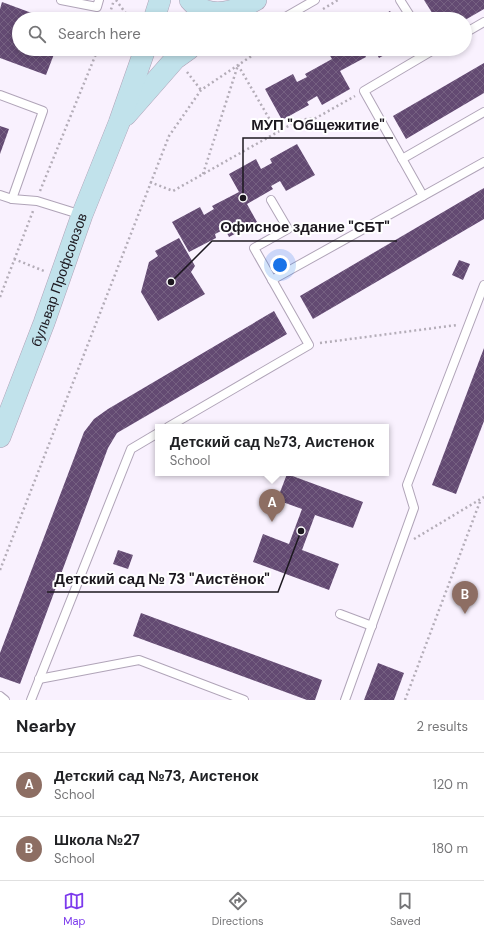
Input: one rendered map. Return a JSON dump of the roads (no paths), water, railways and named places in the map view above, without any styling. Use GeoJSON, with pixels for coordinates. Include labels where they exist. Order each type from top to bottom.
{"type":"FeatureCollection","features":[{"type":"Feature","properties":{"kind":"street"},"geometry":{"type":"LineString","coordinates":[[156,12],[160,0]]}},
{"type":"Feature","properties":{"kind":"street"},"geometry":{"type":"LineString","coordinates":[[190,0],[195,6],[210,12]]}},
{"type":"Feature","properties":{"kind":"street"},"geometry":{"type":"LineString","coordinates":[[222,12],[241,10]]}},
{"type":"Feature","properties":{"kind":"street","name":"бульвар Профсоюзов"},"geometry":{"type":"LineString","coordinates":[[0,437],[44,322],[82,215],[119,123],[142,56]]}},
{"type":"Feature","properties":{"kind":"street","name":"бульвар Профсоюзов"},"geometry":{"type":"LineString","coordinates":[[119,123],[175,59],[185,57]]}},
{"type":"Feature","properties":{"kind":"lane"},"geometry":{"type":"LineString","coordinates":[[61,0],[97,7],[99,0]]}},
{"type":"Feature","properties":{"kind":"lane"},"geometry":{"type":"LineString","coordinates":[[294,12],[315,0]]}},
{"type":"Feature","properties":{"kind":"lane"},"geometry":{"type":"LineString","coordinates":[[400,0],[408,12]]}},
{"type":"Feature","properties":{"kind":"lane"},"geometry":{"type":"LineString","coordinates":[[472,28],[484,22]]}},
{"type":"Feature","properties":{"kind":"lane"},"geometry":{"type":"LineString","coordinates":[[422,56],[364,91],[423,196]]}},
{"type":"Feature","properties":{"kind":"lane"},"geometry":{"type":"LineString","coordinates":[[0,95],[43,111],[12,199]]}},
{"type":"Feature","properties":{"kind":"lane"},"geometry":{"type":"LineString","coordinates":[[402,159],[484,112]]}},
{"type":"Feature","properties":{"kind":"lane"},"geometry":{"type":"LineString","coordinates":[[272,280],[484,162]]}},
{"type":"Feature","properties":{"kind":"lane"},"geometry":{"type":"LineString","coordinates":[[0,195],[12,199],[37,201],[82,215]]}},
{"type":"Feature","properties":{"kind":"lane"},"geometry":{"type":"LineString","coordinates":[[173,424],[309,344],[254,248],[288,229],[271,200]]}},
{"type":"Feature","properties":{"kind":"lane"},"geometry":{"type":"LineString","coordinates":[[345,700],[414,508],[406,485],[484,286]]}},
{"type":"Feature","properties":{"kind":"lane"},"geometry":{"type":"LineString","coordinates":[[31,700],[131,448],[155,435]]}},
{"type":"Feature","properties":{"kind":"lane"},"geometry":{"type":"LineString","coordinates":[[340,614],[372,626]]}},
{"type":"Feature","properties":{"kind":"lane"},"geometry":{"type":"LineString","coordinates":[[39,679],[139,660],[244,700]]}},
{"type":"Feature","properties":{"kind":"lane"},"geometry":{"type":"LineString","coordinates":[[0,696],[5,700]]}},
{"type":"Feature","properties":{"kind":"place","name":"МУП \"Общежитие\""},"geometry":{"type":"Point","coordinates":[243,198]}},
{"type":"Feature","properties":{"kind":"place","name":"Офисное здание \"СБТ\""},"geometry":{"type":"Point","coordinates":[171,282]}},
{"type":"Feature","properties":{"kind":"place","name":"Детский сад №73, Аистенок"},"geometry":{"type":"Point","coordinates":[272,522]}},
{"type":"Feature","properties":{"kind":"place","name":"Детский сад № 73 \"Аистёнок\""},"geometry":{"type":"Point","coordinates":[301,531]}},
{"type":"Feature","properties":{"kind":"place","name":"Школа №27"},"geometry":{"type":"Point","coordinates":[465,614]}}]}
